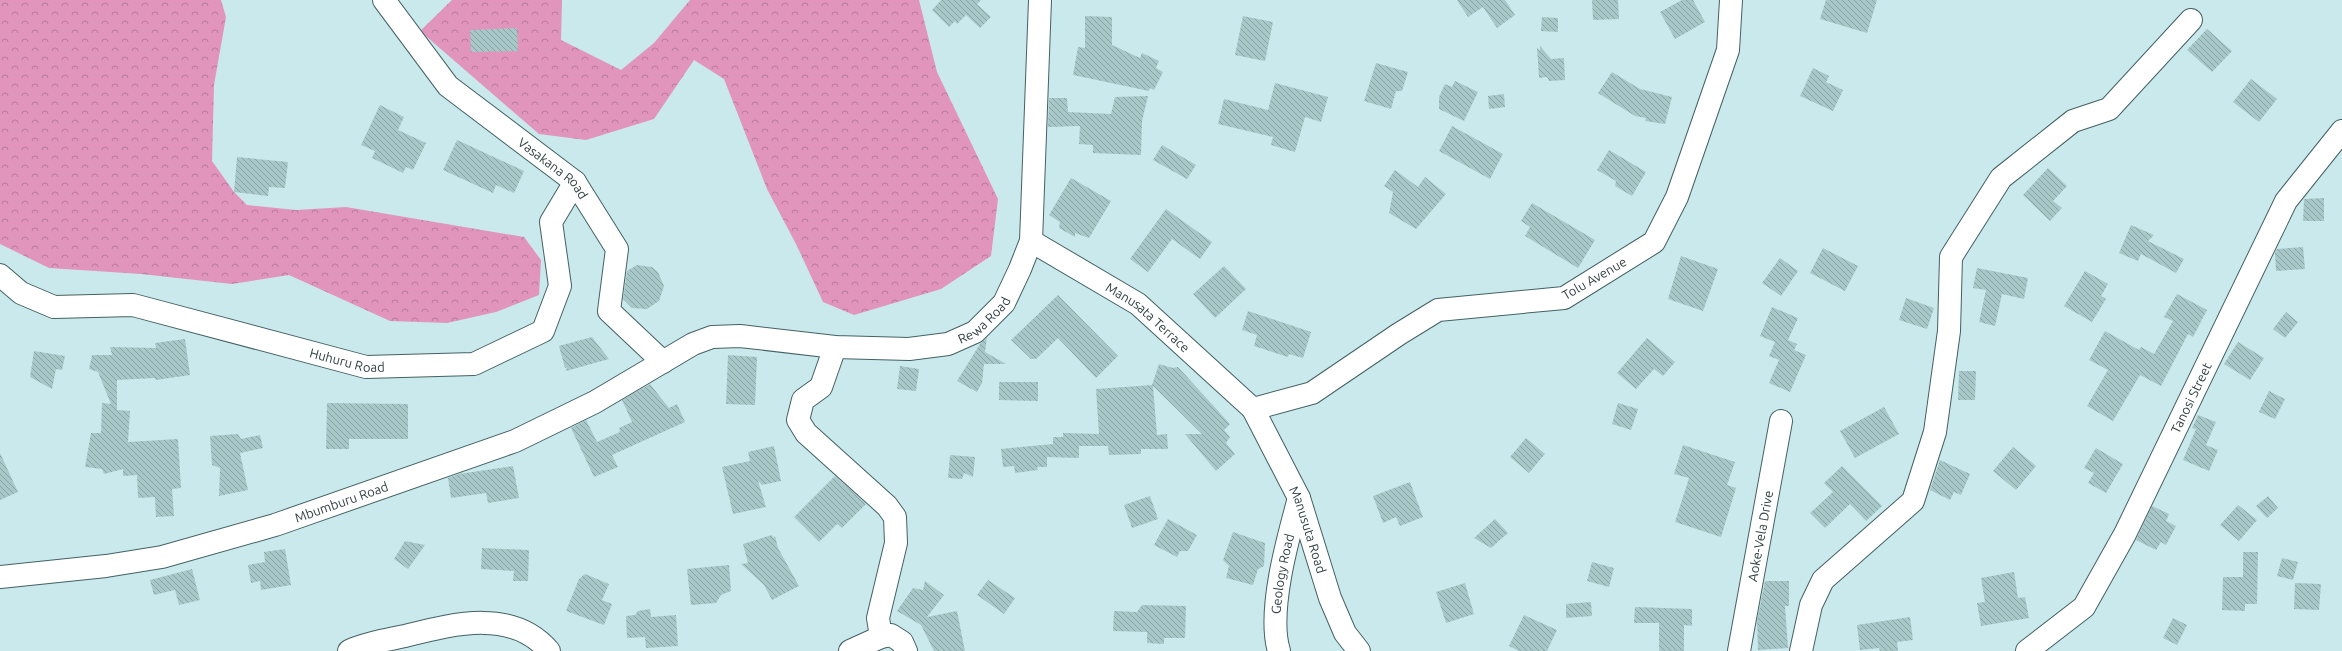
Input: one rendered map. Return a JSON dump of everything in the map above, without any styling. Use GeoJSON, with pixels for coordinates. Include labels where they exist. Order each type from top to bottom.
{"type":"FeatureCollection","features":[{"type":"Feature","properties":{"kind":"street","name":"Vasakana Road"},"geometry":{"type":"LineString","coordinates":[[384,0],[448,86],[575,182],[617,249],[609,311],[663,362]]}},
{"type":"Feature","properties":{"kind":"street","name":"Rewa Road"},"geometry":{"type":"LineString","coordinates":[[663,362],[693,344],[712,337],[740,336],[835,347],[909,349],[948,344],[975,332],[1004,303],[1031,241],[1040,0]]}},
{"type":"Feature","properties":{"kind":"street","name":"Tolu Avenue"},"geometry":{"type":"LineString","coordinates":[[1252,409],[1312,393],[1399,334],[1438,310],[1564,298],[1654,242],[1677,198],[1728,50],[1731,0]]}},
{"type":"Feature","properties":{"kind":"street"},"geometry":{"type":"LineString","coordinates":[[1801,651],[1811,605],[1823,580],[1913,501],[1935,432],[1949,331],[1951,257],[2001,178],[2073,121],[2109,109],[2191,20]]}},
{"type":"Feature","properties":{"kind":"street","name":"Tanosi Street"},"geometry":{"type":"LineString","coordinates":[[2026,651],[2084,607],[2125,534],[2286,201],[2342,130]]}},
{"type":"Feature","properties":{"kind":"street","name":"Huhuru Road"},"geometry":{"type":"LineString","coordinates":[[0,275],[20,293],[54,307],[133,305],[366,367],[474,364],[543,331],[560,286],[551,222],[575,182]]}},
{"type":"Feature","properties":{"kind":"street","name":"Manusata Terrace"},"geometry":{"type":"LineString","coordinates":[[1031,241],[1138,304],[1252,409]]}},
{"type":"Feature","properties":{"kind":"street"},"geometry":{"type":"LineString","coordinates":[[835,347],[821,387],[803,400],[798,420],[806,434],[887,506],[895,517],[896,543],[878,618],[882,637]]}},
{"type":"Feature","properties":{"kind":"street","name":"Mbumburu Road"},"geometry":{"type":"LineString","coordinates":[[0,577],[106,566],[162,557],[275,524],[515,441],[595,402],[663,362]]}},
{"type":"Feature","properties":{"kind":"street","name":"Manusuta Road"},"geometry":{"type":"LineString","coordinates":[[1252,409],[1299,498],[1330,598],[1345,633],[1359,651]]}},
{"type":"Feature","properties":{"kind":"street","name":"Aoke-Vela Drive"},"geometry":{"type":"LineString","coordinates":[[1738,651],[1781,421]]}},
{"type":"Feature","properties":{"kind":"street","name":"Geology Road"},"geometry":{"type":"LineString","coordinates":[[1279,651],[1274,636],[1284,554],[1299,498]]}},
{"type":"Feature","properties":{"kind":"street"},"geometry":{"type":"LineString","coordinates":[[349,651],[358,647],[450,625],[488,622],[530,633],[549,651]]}},
{"type":"Feature","properties":{"kind":"street"},"geometry":{"type":"LineString","coordinates":[[850,651],[882,637],[891,636],[902,642],[906,651]]}},
{"type":"Feature","properties":{"kind":"green space"},"geometry":{"type":"Polygon","coordinates":[[[0,0],[221,0],[226,17],[214,85],[212,161],[234,192],[247,205],[296,210],[346,207],[524,237],[541,260],[539,295],[496,312],[447,323],[390,321],[289,275],[232,284],[141,274],[49,268],[0,244],[0,0]]]}},
{"type":"Feature","properties":{"kind":"green space"},"geometry":{"type":"Polygon","coordinates":[[[452,0],[562,0],[561,40],[621,70],[654,43],[690,0],[919,0],[937,72],[998,199],[991,256],[941,289],[854,315],[823,302],[797,246],[767,189],[724,79],[694,60],[654,119],[586,140],[539,134],[420,31],[452,0]]]}},
{"type":"Feature","properties":{"kind":"building"},"geometry":{"type":"Polygon","coordinates":[[[941,0],[981,0],[977,4],[991,17],[980,28],[966,15],[957,24],[955,21],[949,27],[932,10],[941,0]]]}},
{"type":"Feature","properties":{"kind":"building"},"geometry":{"type":"Polygon","coordinates":[[[1457,0],[1505,0],[1515,15],[1497,28],[1483,7],[1468,17],[1457,0]]]}},
{"type":"Feature","properties":{"kind":"building"},"geometry":{"type":"Polygon","coordinates":[[[1592,0],[1618,0],[1619,19],[1593,20],[1592,0]]]}},
{"type":"Feature","properties":{"kind":"building"},"geometry":{"type":"Polygon","coordinates":[[[1682,0],[1693,0],[1705,22],[1675,39],[1660,12],[1682,0]]]}},
{"type":"Feature","properties":{"kind":"building"},"geometry":{"type":"Polygon","coordinates":[[[1826,0],[1877,0],[1867,33],[1820,19],[1826,0]]]}},
{"type":"Feature","properties":{"kind":"building"},"geometry":{"type":"Polygon","coordinates":[[[1085,16],[1112,17],[1112,45],[1140,58],[1142,53],[1159,61],[1156,68],[1163,72],[1154,90],[1150,88],[1149,91],[1073,75],[1078,47],[1085,48],[1085,16]]]}},
{"type":"Feature","properties":{"kind":"building"},"geometry":{"type":"Polygon","coordinates":[[[1243,16],[1273,22],[1265,61],[1235,55],[1243,16]]]}},
{"type":"Feature","properties":{"kind":"building"},"geometry":{"type":"Polygon","coordinates":[[[1542,17],[1558,18],[1558,32],[1541,31],[1542,17]]]}},
{"type":"Feature","properties":{"kind":"building"},"geometry":{"type":"Polygon","coordinates":[[[517,28],[518,51],[471,52],[470,30],[517,28]]]}},
{"type":"Feature","properties":{"kind":"building"},"geometry":{"type":"Polygon","coordinates":[[[2207,29],[2232,51],[2212,72],[2187,50],[2207,29]]]}},
{"type":"Feature","properties":{"kind":"building"},"geometry":{"type":"Polygon","coordinates":[[[1540,46],[1551,59],[1564,58],[1565,80],[1549,81],[1547,77],[1539,78],[1537,47],[1540,51],[1540,46]]]}},
{"type":"Feature","properties":{"kind":"building"},"geometry":{"type":"Polygon","coordinates":[[[1376,63],[1408,72],[1402,91],[1396,91],[1391,109],[1364,101],[1376,63]]]}},
{"type":"Feature","properties":{"kind":"building"},"geometry":{"type":"Polygon","coordinates":[[[1813,68],[1829,76],[1826,82],[1843,90],[1833,111],[1800,96],[1813,68]]]}},
{"type":"Feature","properties":{"kind":"building"},"geometry":{"type":"Polygon","coordinates":[[[1612,72],[1640,89],[1672,97],[1665,124],[1645,121],[1646,118],[1635,116],[1598,93],[1612,72]]]}},
{"type":"Feature","properties":{"kind":"building"},"geometry":{"type":"Polygon","coordinates":[[[2251,79],[2277,99],[2259,122],[2233,102],[2251,79]]]}},
{"type":"Feature","properties":{"kind":"building"},"geometry":{"type":"Polygon","coordinates":[[[1455,81],[1478,92],[1464,121],[1439,109],[1439,97],[1445,84],[1452,87],[1455,81]]]}},
{"type":"Feature","properties":{"kind":"building"},"geometry":{"type":"Polygon","coordinates":[[[1275,83],[1328,97],[1321,122],[1305,117],[1295,152],[1271,145],[1273,137],[1218,124],[1224,99],[1268,110],[1275,83]]]}},
{"type":"Feature","properties":{"kind":"building"},"geometry":{"type":"Polygon","coordinates":[[[1504,94],[1505,107],[1489,109],[1488,96],[1504,94]]]}},
{"type":"Feature","properties":{"kind":"building"},"geometry":{"type":"Polygon","coordinates":[[[1148,96],[1142,121],[1141,155],[1093,153],[1093,145],[1079,144],[1080,126],[1048,127],[1049,98],[1067,98],[1068,112],[1111,114],[1115,97],[1148,96]]]}},
{"type":"Feature","properties":{"kind":"building"},"geometry":{"type":"Polygon","coordinates":[[[380,105],[404,117],[398,130],[426,143],[413,170],[406,167],[403,173],[372,158],[375,151],[361,145],[380,105]]]}},
{"type":"Feature","properties":{"kind":"building"},"geometry":{"type":"Polygon","coordinates":[[[1452,126],[1503,154],[1490,179],[1439,151],[1452,126]]]}},
{"type":"Feature","properties":{"kind":"building"},"geometry":{"type":"Polygon","coordinates":[[[457,140],[524,171],[514,193],[496,185],[493,193],[443,170],[457,140]]]}},
{"type":"Feature","properties":{"kind":"building"},"geometry":{"type":"Polygon","coordinates":[[[1162,145],[1196,165],[1187,179],[1153,160],[1162,145]]]}},
{"type":"Feature","properties":{"kind":"building"},"geometry":{"type":"Polygon","coordinates":[[[1609,150],[1646,172],[1632,196],[1615,186],[1616,181],[1597,170],[1609,150]]]}},
{"type":"Feature","properties":{"kind":"building"},"geometry":{"type":"Polygon","coordinates":[[[237,157],[288,162],[285,188],[269,187],[268,196],[234,192],[237,157]]]}},
{"type":"Feature","properties":{"kind":"building"},"geometry":{"type":"Polygon","coordinates":[[[2048,168],[2067,186],[2053,201],[2062,208],[2050,221],[2023,195],[2048,168]]]}},
{"type":"Feature","properties":{"kind":"building"},"geometry":{"type":"Polygon","coordinates":[[[1395,170],[1418,187],[1425,177],[1446,194],[1416,229],[1389,213],[1393,192],[1384,186],[1395,170]]]}},
{"type":"Feature","properties":{"kind":"building"},"geometry":{"type":"Polygon","coordinates":[[[1071,178],[1111,201],[1089,238],[1075,233],[1075,237],[1059,228],[1060,222],[1049,215],[1071,178]]]}},
{"type":"Feature","properties":{"kind":"building"},"geometry":{"type":"Polygon","coordinates":[[[2324,198],[2324,221],[2303,221],[2304,199],[2324,198]]]}},
{"type":"Feature","properties":{"kind":"building"},"geometry":{"type":"Polygon","coordinates":[[[1532,203],[1595,240],[1578,268],[1525,236],[1530,227],[1521,221],[1532,203]]]}},
{"type":"Feature","properties":{"kind":"building"},"geometry":{"type":"Polygon","coordinates":[[[1166,209],[1212,242],[1200,259],[1172,239],[1148,272],[1130,259],[1166,209]]]}},
{"type":"Feature","properties":{"kind":"building"},"geometry":{"type":"Polygon","coordinates":[[[2131,225],[2154,235],[2148,241],[2184,259],[2176,273],[2141,254],[2138,261],[2119,253],[2131,225]]]}},
{"type":"Feature","properties":{"kind":"building"},"geometry":{"type":"Polygon","coordinates":[[[2303,247],[2305,269],[2276,271],[2275,253],[2277,249],[2303,247]]]}},
{"type":"Feature","properties":{"kind":"building"},"geometry":{"type":"Polygon","coordinates":[[[1823,248],[1858,266],[1845,291],[1810,273],[1823,248]]]}},
{"type":"Feature","properties":{"kind":"building"},"geometry":{"type":"Polygon","coordinates":[[[1681,256],[1718,269],[1703,311],[1668,299],[1681,256]]]}},
{"type":"Feature","properties":{"kind":"building"},"geometry":{"type":"Polygon","coordinates":[[[1780,258],[1798,271],[1781,296],[1762,283],[1780,258]]]}},
{"type":"Feature","properties":{"kind":"building"},"geometry":{"type":"Polygon","coordinates":[[[637,265],[652,267],[658,272],[664,286],[659,301],[647,309],[632,308],[623,299],[627,271],[637,265]]]}},
{"type":"Feature","properties":{"kind":"building"},"geometry":{"type":"Polygon","coordinates":[[[1224,266],[1246,289],[1215,318],[1193,294],[1224,266]]]}},
{"type":"Feature","properties":{"kind":"building"},"geometry":{"type":"Polygon","coordinates":[[[1977,268],[2028,278],[2024,299],[2002,294],[1995,326],[1979,322],[1986,290],[1973,288],[1977,268]]]}},
{"type":"Feature","properties":{"kind":"building"},"geometry":{"type":"Polygon","coordinates":[[[2085,271],[2108,284],[2101,296],[2106,299],[2092,322],[2064,306],[2085,271]]]}},
{"type":"Feature","properties":{"kind":"building"},"geometry":{"type":"Polygon","coordinates":[[[2177,294],[2207,310],[2193,337],[2188,334],[2161,386],[2140,375],[2113,421],[2087,406],[2108,370],[2089,360],[2105,331],[2139,350],[2141,347],[2154,354],[2173,321],[2164,317],[2177,294]]]}},
{"type":"Feature","properties":{"kind":"building"},"geometry":{"type":"Polygon","coordinates":[[[1058,295],[1118,356],[1096,378],[1058,338],[1036,359],[1031,359],[1011,340],[1058,295]]]}},
{"type":"Feature","properties":{"kind":"building"},"geometry":{"type":"Polygon","coordinates":[[[1906,298],[1934,308],[1927,329],[1899,320],[1906,298]]]}},
{"type":"Feature","properties":{"kind":"building"},"geometry":{"type":"Polygon","coordinates":[[[1772,307],[1798,318],[1788,340],[1797,344],[1794,350],[1806,355],[1790,392],[1769,383],[1779,360],[1769,356],[1775,342],[1760,336],[1772,307]]]}},
{"type":"Feature","properties":{"kind":"building"},"geometry":{"type":"Polygon","coordinates":[[[1248,311],[1311,332],[1303,358],[1289,354],[1288,357],[1254,346],[1257,335],[1242,330],[1248,311]]]}},
{"type":"Feature","properties":{"kind":"building"},"geometry":{"type":"Polygon","coordinates":[[[2286,312],[2298,322],[2285,338],[2273,329],[2286,312]]]}},
{"type":"Feature","properties":{"kind":"building"},"geometry":{"type":"Polygon","coordinates":[[[592,337],[609,359],[566,371],[567,367],[565,368],[559,346],[592,337]]]}},
{"type":"Feature","properties":{"kind":"building"},"geometry":{"type":"Polygon","coordinates":[[[987,338],[985,352],[1006,364],[984,364],[982,383],[977,392],[957,381],[980,344],[987,338]]]}},
{"type":"Feature","properties":{"kind":"building"},"geometry":{"type":"Polygon","coordinates":[[[1647,338],[1675,362],[1663,376],[1654,369],[1636,389],[1617,373],[1647,338]]]}},
{"type":"Feature","properties":{"kind":"building"},"geometry":{"type":"Polygon","coordinates":[[[185,339],[190,375],[156,380],[155,378],[117,380],[117,410],[130,411],[128,442],[178,439],[181,488],[172,489],[174,516],[156,517],[155,497],[138,498],[137,475],[123,476],[123,469],[104,474],[102,469],[85,467],[91,433],[101,433],[102,403],[111,404],[98,372],[89,369],[92,355],[112,355],[110,347],[156,348],[155,343],[185,339]]]}},
{"type":"Feature","properties":{"kind":"building"},"geometry":{"type":"Polygon","coordinates":[[[2238,342],[2264,358],[2250,380],[2224,364],[2238,342]]]}},
{"type":"Feature","properties":{"kind":"building"},"geometry":{"type":"Polygon","coordinates":[[[34,351],[65,356],[62,370],[56,369],[52,389],[30,377],[34,351]]]}},
{"type":"Feature","properties":{"kind":"building"},"geometry":{"type":"Polygon","coordinates":[[[728,355],[757,357],[755,405],[726,404],[728,355]]]}},
{"type":"Feature","properties":{"kind":"building"},"geometry":{"type":"Polygon","coordinates":[[[1159,364],[1173,368],[1178,367],[1230,424],[1224,430],[1230,437],[1226,443],[1235,454],[1216,471],[1185,434],[1202,434],[1153,386],[1157,435],[1167,434],[1168,449],[1141,449],[1141,454],[1109,455],[1108,446],[1079,446],[1079,458],[1047,457],[1047,467],[1037,467],[1038,470],[1015,473],[1014,466],[1003,467],[1001,449],[1053,444],[1053,437],[1063,437],[1063,433],[1099,434],[1096,389],[1152,385],[1159,364]]]}},
{"type":"Feature","properties":{"kind":"building"},"geometry":{"type":"Polygon","coordinates":[[[900,366],[919,369],[916,391],[897,389],[900,366]]]}},
{"type":"Feature","properties":{"kind":"building"},"geometry":{"type":"Polygon","coordinates":[[[1959,371],[1976,371],[1975,400],[1958,400],[1959,371]]]}},
{"type":"Feature","properties":{"kind":"building"},"geometry":{"type":"Polygon","coordinates":[[[999,382],[1038,382],[1038,401],[999,400],[999,382]]]}},
{"type":"Feature","properties":{"kind":"building"},"geometry":{"type":"Polygon","coordinates":[[[650,384],[669,408],[677,404],[685,422],[612,455],[618,467],[594,477],[571,428],[586,420],[597,442],[620,432],[619,428],[632,422],[622,400],[650,384]]]}},
{"type":"Feature","properties":{"kind":"building"},"geometry":{"type":"Polygon","coordinates":[[[2269,391],[2285,399],[2275,419],[2259,412],[2269,391]]]}},
{"type":"Feature","properties":{"kind":"building"},"geometry":{"type":"Polygon","coordinates":[[[327,403],[408,404],[408,439],[349,439],[349,449],[326,449],[327,403]]]}},
{"type":"Feature","properties":{"kind":"building"},"geometry":{"type":"Polygon","coordinates":[[[1618,403],[1638,409],[1631,430],[1612,424],[1618,403]]]}},
{"type":"Feature","properties":{"kind":"building"},"geometry":{"type":"Polygon","coordinates":[[[1884,407],[1899,434],[1855,458],[1840,431],[1884,407]]]}},
{"type":"Feature","properties":{"kind":"building"},"geometry":{"type":"Polygon","coordinates":[[[2198,415],[2216,422],[2206,445],[2218,450],[2209,471],[2183,460],[2196,429],[2192,428],[2198,415]]]}},
{"type":"Feature","properties":{"kind":"building"},"geometry":{"type":"Polygon","coordinates":[[[238,434],[241,439],[260,435],[263,448],[240,453],[248,490],[219,496],[220,468],[212,465],[210,436],[238,434]]]}},
{"type":"Feature","properties":{"kind":"building"},"geometry":{"type":"Polygon","coordinates":[[[1526,438],[1545,454],[1529,473],[1510,457],[1526,438]]]}},
{"type":"Feature","properties":{"kind":"building"},"geometry":{"type":"Polygon","coordinates":[[[1683,445],[1735,462],[1727,485],[1736,488],[1721,537],[1675,522],[1689,478],[1674,474],[1683,445]]]}},
{"type":"Feature","properties":{"kind":"building"},"geometry":{"type":"Polygon","coordinates":[[[774,446],[781,481],[762,485],[758,481],[766,507],[733,514],[722,467],[750,461],[748,452],[774,446]]]}},
{"type":"Feature","properties":{"kind":"building"},"geometry":{"type":"Polygon","coordinates":[[[2013,447],[2036,466],[2016,490],[1993,471],[2013,447]]]}},
{"type":"Feature","properties":{"kind":"building"},"geometry":{"type":"Polygon","coordinates":[[[2096,448],[2123,464],[2106,493],[2088,483],[2094,473],[2084,468],[2096,448]]]}},
{"type":"Feature","properties":{"kind":"building"},"geometry":{"type":"Polygon","coordinates":[[[0,453],[18,492],[0,500],[0,453]]]}},
{"type":"Feature","properties":{"kind":"building"},"geometry":{"type":"Polygon","coordinates":[[[950,455],[975,457],[973,477],[964,473],[962,479],[948,478],[950,455]]]}},
{"type":"Feature","properties":{"kind":"building"},"geometry":{"type":"Polygon","coordinates":[[[1940,460],[1970,474],[1961,495],[1954,492],[1950,500],[1930,490],[1940,460]]]}},
{"type":"Feature","properties":{"kind":"building"},"geometry":{"type":"Polygon","coordinates":[[[513,466],[519,498],[488,503],[486,493],[451,498],[448,478],[459,474],[513,466]]]}},
{"type":"Feature","properties":{"kind":"building"},"geometry":{"type":"Polygon","coordinates":[[[1842,466],[1882,506],[1866,521],[1850,504],[1825,528],[1810,513],[1833,492],[1824,483],[1842,466]]]}},
{"type":"Feature","properties":{"kind":"building"},"geometry":{"type":"Polygon","coordinates":[[[835,476],[866,504],[842,528],[837,524],[819,542],[794,517],[835,476]]]}},
{"type":"Feature","properties":{"kind":"building"},"geometry":{"type":"Polygon","coordinates":[[[1410,482],[1423,517],[1400,526],[1396,517],[1383,523],[1373,496],[1410,482]]]}},
{"type":"Feature","properties":{"kind":"building"},"geometry":{"type":"Polygon","coordinates":[[[1150,496],[1158,519],[1132,528],[1124,505],[1150,496]]]}},
{"type":"Feature","properties":{"kind":"building"},"geometry":{"type":"Polygon","coordinates":[[[2268,496],[2278,508],[2267,518],[2256,506],[2268,496]]]}},
{"type":"Feature","properties":{"kind":"building"},"geometry":{"type":"Polygon","coordinates":[[[2238,505],[2257,520],[2239,541],[2220,525],[2238,505]]]}},
{"type":"Feature","properties":{"kind":"building"},"geometry":{"type":"Polygon","coordinates":[[[2152,506],[2169,514],[2166,521],[2176,526],[2166,545],[2161,542],[2156,550],[2136,540],[2152,506]]]}},
{"type":"Feature","properties":{"kind":"building"},"geometry":{"type":"Polygon","coordinates":[[[1168,519],[1197,535],[1188,551],[1180,551],[1177,557],[1154,545],[1168,519]]]}},
{"type":"Feature","properties":{"kind":"building"},"geometry":{"type":"Polygon","coordinates":[[[1495,519],[1508,533],[1491,548],[1474,538],[1495,519]]]}},
{"type":"Feature","properties":{"kind":"building"},"geometry":{"type":"Polygon","coordinates":[[[1233,532],[1265,543],[1264,566],[1258,569],[1253,585],[1226,578],[1229,566],[1223,560],[1233,532]]]}},
{"type":"Feature","properties":{"kind":"building"},"geometry":{"type":"Polygon","coordinates":[[[772,535],[773,538],[775,536],[778,548],[799,586],[772,600],[764,585],[741,564],[748,563],[743,544],[772,535]]]}},
{"type":"Feature","properties":{"kind":"building"},"geometry":{"type":"Polygon","coordinates":[[[405,541],[425,545],[408,569],[394,559],[405,541]]]}},
{"type":"Feature","properties":{"kind":"building"},"geometry":{"type":"Polygon","coordinates":[[[482,548],[529,550],[528,581],[513,581],[514,571],[481,569],[482,548]]]}},
{"type":"Feature","properties":{"kind":"building"},"geometry":{"type":"Polygon","coordinates":[[[285,549],[291,585],[261,590],[260,581],[251,583],[248,565],[265,562],[264,552],[285,549]]]}},
{"type":"Feature","properties":{"kind":"building"},"geometry":{"type":"Polygon","coordinates":[[[2243,552],[2258,552],[2257,604],[2245,604],[2245,611],[2222,610],[2223,577],[2243,577],[2243,552]]]}},
{"type":"Feature","properties":{"kind":"building"},"geometry":{"type":"Polygon","coordinates":[[[2282,558],[2298,562],[2293,580],[2277,576],[2282,558]]]}},
{"type":"Feature","properties":{"kind":"building"},"geometry":{"type":"Polygon","coordinates":[[[1592,562],[1614,568],[1609,587],[1587,581],[1592,562]]]}},
{"type":"Feature","properties":{"kind":"building"},"geometry":{"type":"Polygon","coordinates":[[[729,565],[731,591],[721,595],[716,603],[691,605],[687,569],[729,565]]]}},
{"type":"Feature","properties":{"kind":"building"},"geometry":{"type":"Polygon","coordinates":[[[192,569],[200,600],[179,605],[175,590],[154,595],[150,580],[192,569]]]}},
{"type":"Feature","properties":{"kind":"building"},"geometry":{"type":"Polygon","coordinates":[[[2014,572],[2018,598],[2025,597],[2029,618],[1981,626],[1977,603],[1985,602],[1981,578],[2014,572]]]}},
{"type":"Feature","properties":{"kind":"building"},"geometry":{"type":"Polygon","coordinates":[[[585,574],[609,584],[602,600],[612,604],[604,625],[566,611],[579,579],[585,574]]]}},
{"type":"Feature","properties":{"kind":"building"},"geometry":{"type":"Polygon","coordinates":[[[988,580],[1015,598],[1004,614],[977,595],[988,580]]]}},
{"type":"Feature","properties":{"kind":"building"},"geometry":{"type":"Polygon","coordinates":[[[925,581],[944,595],[927,617],[957,611],[965,651],[934,651],[921,625],[897,611],[913,588],[923,590],[925,581]]]}},
{"type":"Feature","properties":{"kind":"building"},"geometry":{"type":"Polygon","coordinates":[[[1765,581],[1789,581],[1789,606],[1785,606],[1788,648],[1758,650],[1757,621],[1765,581]]]}},
{"type":"Feature","properties":{"kind":"building"},"geometry":{"type":"Polygon","coordinates":[[[1465,583],[1474,614],[1446,623],[1436,592],[1465,583]]]}},
{"type":"Feature","properties":{"kind":"building"},"geometry":{"type":"Polygon","coordinates":[[[2295,583],[2321,584],[2319,610],[2294,609],[2295,583]]]}},
{"type":"Feature","properties":{"kind":"building"},"geometry":{"type":"Polygon","coordinates":[[[1591,602],[1592,616],[1566,618],[1566,604],[1591,602]]]}},
{"type":"Feature","properties":{"kind":"building"},"geometry":{"type":"Polygon","coordinates":[[[1142,605],[1186,606],[1185,638],[1164,638],[1164,644],[1147,643],[1147,632],[1113,631],[1114,611],[1137,612],[1142,605]]]}},
{"type":"Feature","properties":{"kind":"building"},"geometry":{"type":"Polygon","coordinates":[[[1635,607],[1692,609],[1692,626],[1684,625],[1684,651],[1659,651],[1659,623],[1634,623],[1635,607]]]}},
{"type":"Feature","properties":{"kind":"building"},"geometry":{"type":"Polygon","coordinates":[[[650,609],[651,617],[676,615],[678,646],[646,648],[645,637],[627,638],[626,616],[635,615],[638,611],[650,609]]]}},
{"type":"Feature","properties":{"kind":"building"},"geometry":{"type":"Polygon","coordinates":[[[1524,615],[1557,630],[1547,651],[1519,651],[1509,646],[1524,615]]]}},
{"type":"Feature","properties":{"kind":"building"},"geometry":{"type":"Polygon","coordinates":[[[1910,617],[1913,640],[1897,642],[1898,651],[1880,651],[1879,648],[1860,650],[1857,625],[1910,617]]]}},
{"type":"Feature","properties":{"kind":"building"},"geometry":{"type":"Polygon","coordinates":[[[2173,618],[2187,625],[2177,645],[2163,638],[2173,618]]]}}]}
